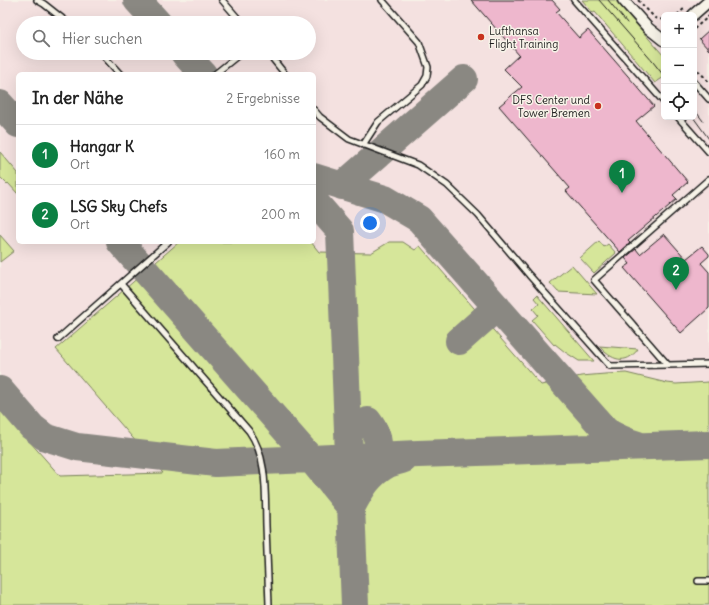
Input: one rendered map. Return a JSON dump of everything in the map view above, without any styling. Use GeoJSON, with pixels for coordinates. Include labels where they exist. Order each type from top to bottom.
{"type":"FeatureCollection","features":[{"type":"Feature","properties":{"kind":"street"},"geometry":{"type":"LineString","coordinates":[[623,0],[648,28],[661,38]]}},
{"type":"Feature","properties":{"kind":"street"},"geometry":{"type":"LineString","coordinates":[[697,12],[709,1]]}},
{"type":"Feature","properties":{"kind":"lane"},"geometry":{"type":"LineString","coordinates":[[37,0],[59,16]]}},
{"type":"Feature","properties":{"kind":"lane"},"geometry":{"type":"LineString","coordinates":[[222,0],[236,16]]}},
{"type":"Feature","properties":{"kind":"lane"},"geometry":{"type":"LineString","coordinates":[[363,145],[378,122],[422,85],[427,76],[428,67],[419,42],[382,0]]}},
{"type":"Feature","properties":{"kind":"lane"},"geometry":{"type":"LineString","coordinates":[[574,0],[661,99]]}},
{"type":"Feature","properties":{"kind":"lane"},"geometry":{"type":"LineString","coordinates":[[107,60],[118,72]]}},
{"type":"Feature","properties":{"kind":"lane"},"geometry":{"type":"LineString","coordinates":[[217,72],[232,60]]}},
{"type":"Feature","properties":{"kind":"lane"},"geometry":{"type":"LineString","coordinates":[[274,60],[283,72]]}},
{"type":"Feature","properties":{"kind":"lane"},"geometry":{"type":"LineString","coordinates":[[696,84],[709,99]]}},
{"type":"Feature","properties":{"kind":"lane"},"geometry":{"type":"LineString","coordinates":[[316,112],[349,139],[418,164],[447,185],[478,215],[610,366],[709,364]]}},
{"type":"Feature","properties":{"kind":"lane"},"geometry":{"type":"LineString","coordinates":[[681,120],[708,149]]}},
{"type":"Feature","properties":{"kind":"lane"},"geometry":{"type":"LineString","coordinates":[[668,365],[594,280],[709,179]]}},
{"type":"Feature","properties":{"kind":"lane"},"geometry":{"type":"LineString","coordinates":[[58,338],[166,244]]}},
{"type":"Feature","properties":{"kind":"lane"},"geometry":{"type":"LineString","coordinates":[[121,284],[255,439],[259,449],[264,477],[269,605]]}},
{"type":"Feature","properties":{"kind":"lane"},"geometry":{"type":"LineString","coordinates":[[698,581],[709,580]]}},
{"type":"Feature","properties":{"kind":"path"},"geometry":{"type":"LineString","coordinates":[[638,0],[655,18],[661,19]]}},
{"type":"Feature","properties":{"kind":"path"},"geometry":{"type":"LineString","coordinates":[[697,26],[709,16]]}},
{"type":"Feature","properties":{"kind":"path"},"geometry":{"type":"LineString","coordinates":[[697,69],[709,82]]}},
{"type":"Feature","properties":{"kind":"shaded area"},"geometry":{"type":"Polygon","coordinates":[[[0,0],[709,0],[709,605],[0,605],[0,0]]]}},
{"type":"Feature","properties":{"kind":"green space"},"geometry":{"type":"Polygon","coordinates":[[[582,0],[615,0],[661,53],[661,79],[655,83],[595,12],[593,13],[582,0]]]}},
{"type":"Feature","properties":{"kind":"green space"},"geometry":{"type":"Polygon","coordinates":[[[0,152],[16,171],[16,192],[0,177],[0,152]]]}},
{"type":"Feature","properties":{"kind":"green space"},"geometry":{"type":"Polygon","coordinates":[[[0,235],[14,251],[0,262],[0,235]]]}},
{"type":"Feature","properties":{"kind":"green space"},"geometry":{"type":"Polygon","coordinates":[[[599,241],[604,247],[608,244],[616,253],[594,273],[580,258],[599,241]]]}},
{"type":"Feature","properties":{"kind":"green space"},"geometry":{"type":"Polygon","coordinates":[[[389,242],[403,242],[415,250],[420,246],[541,385],[581,376],[626,373],[676,384],[709,382],[709,605],[0,605],[0,408],[60,476],[163,473],[56,349],[177,244],[313,244],[319,252],[371,253],[389,242]]]}},
{"type":"Feature","properties":{"kind":"green space"},"geometry":{"type":"Polygon","coordinates":[[[572,265],[597,294],[558,292],[550,283],[572,265]]]}},
{"type":"Feature","properties":{"kind":"green space"},"geometry":{"type":"Polygon","coordinates":[[[537,295],[594,361],[579,361],[555,344],[554,345],[532,320],[538,315],[533,309],[539,304],[534,298],[537,295]]]}},
{"type":"Feature","properties":{"kind":"green space"},"geometry":{"type":"Polygon","coordinates":[[[599,346],[638,349],[629,358],[618,359],[608,355],[599,346]]]}},
{"type":"Feature","properties":{"kind":"building"},"geometry":{"type":"Polygon","coordinates":[[[471,0],[552,0],[560,9],[556,12],[579,38],[588,30],[654,106],[636,121],[688,182],[673,195],[677,199],[628,241],[630,243],[620,252],[566,191],[570,188],[499,106],[522,87],[504,69],[519,55],[471,0]]]}},
{"type":"Feature","properties":{"kind":"building"},"geometry":{"type":"Polygon","coordinates":[[[709,30],[709,50],[699,39],[709,30]]]}},
{"type":"Feature","properties":{"kind":"building"},"geometry":{"type":"Polygon","coordinates":[[[664,234],[686,259],[702,246],[709,254],[709,256],[701,263],[709,272],[709,308],[681,333],[624,268],[630,264],[625,258],[636,249],[640,254],[664,234]]]}},
{"type":"Feature","properties":{"kind":"taxiway"},"geometry":{"type":"LineString","coordinates":[[137,0],[152,16]]}},
{"type":"Feature","properties":{"kind":"taxiway"},"geometry":{"type":"LineString","coordinates":[[190,60],[201,72]]}},
{"type":"Feature","properties":{"kind":"taxiway"},"geometry":{"type":"LineString","coordinates":[[342,186],[464,79]]}},
{"type":"Feature","properties":{"kind":"taxiway"},"geometry":{"type":"LineString","coordinates":[[0,104],[16,122]]}},
{"type":"Feature","properties":{"kind":"taxiway"},"geometry":{"type":"LineString","coordinates":[[316,178],[385,199],[419,219],[606,431],[638,445]]}},
{"type":"Feature","properties":{"kind":"taxiway"},"geometry":{"type":"LineString","coordinates":[[316,203],[340,231],[355,605]]}},
{"type":"Feature","properties":{"kind":"taxiway"},"geometry":{"type":"LineString","coordinates":[[122,244],[311,459],[709,444]]}},
{"type":"Feature","properties":{"kind":"taxiway"},"geometry":{"type":"LineString","coordinates":[[459,341],[497,307]]}},
{"type":"Feature","properties":{"kind":"taxiway"},"geometry":{"type":"LineString","coordinates":[[0,390],[32,427],[45,437],[77,447],[216,463],[311,459],[351,508],[362,488],[376,472],[388,464],[404,459]]}},
{"type":"Feature","properties":{"kind":"taxiway"},"geometry":{"type":"LineString","coordinates":[[368,421],[377,437],[378,453],[374,464],[368,473]]}},
{"type":"Feature","properties":{"kind":"tram line"},"geometry":{"type":"LineString","coordinates":[[599,0],[661,72]]}},
{"type":"Feature","properties":{"kind":"tram line"},"geometry":{"type":"LineString","coordinates":[[608,0],[627,23]]}},
{"type":"Feature","properties":{"kind":"tram line"},"geometry":{"type":"LineString","coordinates":[[697,113],[703,121]]}},
{"type":"Feature","properties":{"kind":"tram line"},"geometry":{"type":"LineString","coordinates":[[695,120],[709,139]]}},
{"type":"Feature","properties":{"kind":"place","name":"Lufthansa Flight Training"},"geometry":{"type":"Point","coordinates":[481,37]}},
{"type":"Feature","properties":{"kind":"place","name":"DFS Center und Tower Bremen"},"geometry":{"type":"Point","coordinates":[598,106]}},
{"type":"Feature","properties":{"kind":"place","name":"Hangar K"},"geometry":{"type":"Point","coordinates":[622,193]}},
{"type":"Feature","properties":{"kind":"place","name":"LSG Sky Chefs"},"geometry":{"type":"Point","coordinates":[676,290]}}]}
